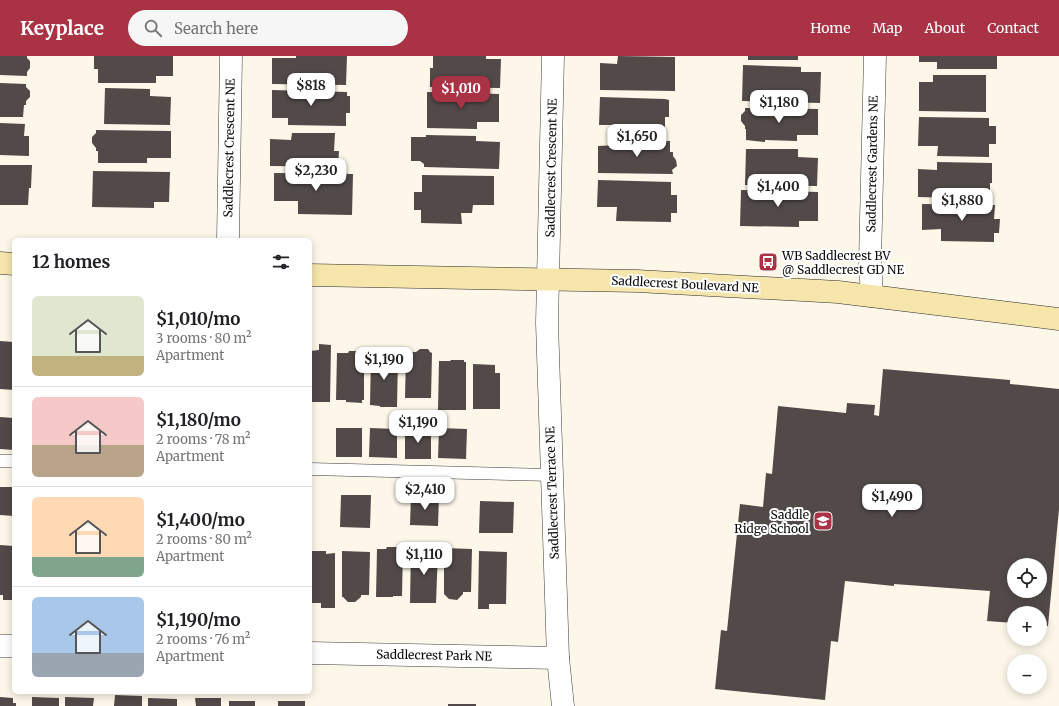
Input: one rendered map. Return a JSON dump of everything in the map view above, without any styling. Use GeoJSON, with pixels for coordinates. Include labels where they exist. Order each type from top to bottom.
{"type":"FeatureCollection","features":[{"type":"Feature","properties":{"kind":"street","name":"Saddlecrest Crescent NE"},"geometry":{"type":"LineString","coordinates":[[228,238],[231,56]]}},
{"type":"Feature","properties":{"kind":"street","name":"Saddlecrest Crescent NE"},"geometry":{"type":"LineString","coordinates":[[548,280],[553,56]]}},
{"type":"Feature","properties":{"kind":"street","name":"Saddlecrest Gardens NE"},"geometry":{"type":"LineString","coordinates":[[872,296],[870,261],[875,56]]}},
{"type":"Feature","properties":{"kind":"street"},"geometry":{"type":"LineString","coordinates":[[0,263],[12,264]]}},
{"type":"Feature","properties":{"kind":"street","name":"Saddlecrest Boulevard NE"},"geometry":{"type":"LineString","coordinates":[[312,275],[637,281],[838,292],[1059,319]]}},
{"type":"Feature","properties":{"kind":"street","name":"Saddlecrest Terrace NE"},"geometry":{"type":"LineString","coordinates":[[548,280],[547,323],[558,658],[563,706]]}},
{"type":"Feature","properties":{"kind":"street"},"geometry":{"type":"LineString","coordinates":[[0,646],[12,646]]}},
{"type":"Feature","properties":{"kind":"street","name":"Saddlecrest Park NE"},"geometry":{"type":"LineString","coordinates":[[312,652],[558,658]]}},
{"type":"Feature","properties":{"kind":"lane"},"geometry":{"type":"LineString","coordinates":[[0,461],[12,461]]}},
{"type":"Feature","properties":{"kind":"lane"},"geometry":{"type":"LineString","coordinates":[[312,469],[552,475]]}},
{"type":"Feature","properties":{"kind":"building"},"geometry":{"type":"Polygon","coordinates":[[[0,56],[27,56],[30,61],[30,68],[27,72],[27,76],[0,75],[0,56]]]}},
{"type":"Feature","properties":{"kind":"building"},"geometry":{"type":"Polygon","coordinates":[[[94,56],[173,56],[173,76],[156,76],[156,83],[98,83],[98,69],[94,69],[94,56]]]}},
{"type":"Feature","properties":{"kind":"building"},"geometry":{"type":"Polygon","coordinates":[[[296,56],[347,56],[346,85],[272,84],[272,58],[296,58],[296,56]]]}},
{"type":"Feature","properties":{"kind":"building"},"geometry":{"type":"Polygon","coordinates":[[[433,56],[486,56],[486,59],[501,59],[500,88],[430,87],[430,68],[433,68],[433,56]]]}},
{"type":"Feature","properties":{"kind":"building"},"geometry":{"type":"Polygon","coordinates":[[[618,56],[675,57],[675,91],[600,90],[600,63],[617,64],[618,56]]]}},
{"type":"Feature","properties":{"kind":"building"},"geometry":{"type":"Polygon","coordinates":[[[748,56],[798,56],[798,60],[748,60],[748,56]]]}},
{"type":"Feature","properties":{"kind":"building"},"geometry":{"type":"Polygon","coordinates":[[[919,56],[997,56],[997,69],[937,69],[937,62],[919,62],[919,56]]]}},
{"type":"Feature","properties":{"kind":"building"},"geometry":{"type":"Polygon","coordinates":[[[743,65],[801,67],[801,72],[821,72],[820,103],[742,101],[743,65]]]}},
{"type":"Feature","properties":{"kind":"building"},"geometry":{"type":"Polygon","coordinates":[[[933,75],[986,75],[986,112],[919,111],[919,82],[933,82],[933,75]]]}},
{"type":"Feature","properties":{"kind":"building"},"geometry":{"type":"Polygon","coordinates":[[[0,83],[26,84],[26,87],[30,91],[30,97],[26,101],[26,105],[24,105],[23,117],[0,117],[0,83]]]}},
{"type":"Feature","properties":{"kind":"building"},"geometry":{"type":"Polygon","coordinates":[[[105,88],[150,89],[150,96],[171,97],[170,125],[104,124],[105,88]]]}},
{"type":"Feature","properties":{"kind":"building"},"geometry":{"type":"Polygon","coordinates":[[[272,90],[347,92],[347,96],[350,96],[350,113],[346,113],[346,126],[288,125],[288,118],[272,118],[272,90]]]}},
{"type":"Feature","properties":{"kind":"building"},"geometry":{"type":"Polygon","coordinates":[[[427,92],[499,94],[499,122],[477,122],[477,129],[427,128],[427,92]]]}},
{"type":"Feature","properties":{"kind":"building"},"geometry":{"type":"Polygon","coordinates":[[[600,97],[669,100],[669,117],[665,117],[665,132],[613,132],[614,125],[599,125],[600,97]]]}},
{"type":"Feature","properties":{"kind":"building"},"geometry":{"type":"Polygon","coordinates":[[[745,108],[818,109],[818,135],[797,135],[797,141],[765,140],[765,142],[746,140],[746,129],[741,121],[741,115],[745,111],[745,108]]]}},
{"type":"Feature","properties":{"kind":"building"},"geometry":{"type":"Polygon","coordinates":[[[919,117],[989,118],[989,126],[996,126],[996,144],[989,144],[989,157],[937,156],[938,146],[918,146],[919,117]]]}},
{"type":"Feature","properties":{"kind":"building"},"geometry":{"type":"Polygon","coordinates":[[[0,123],[25,124],[24,136],[29,136],[29,156],[0,155],[0,123]]]}},
{"type":"Feature","properties":{"kind":"building"},"geometry":{"type":"Polygon","coordinates":[[[96,130],[171,131],[171,158],[147,158],[147,163],[98,163],[98,151],[96,151],[96,148],[92,143],[92,137],[96,133],[96,130]]]}},
{"type":"Feature","properties":{"kind":"building"},"geometry":{"type":"Polygon","coordinates":[[[292,133],[335,133],[334,151],[339,151],[338,167],[270,166],[270,139],[291,140],[292,133]]]}},
{"type":"Feature","properties":{"kind":"building"},"geometry":{"type":"Polygon","coordinates":[[[426,135],[476,136],[476,141],[500,142],[499,169],[424,167],[424,164],[420,161],[411,161],[411,137],[426,137],[426,135]]]}},
{"type":"Feature","properties":{"kind":"building"},"geometry":{"type":"Polygon","coordinates":[[[619,140],[670,141],[670,152],[673,152],[677,166],[672,170],[673,174],[598,173],[598,146],[619,145],[619,140]]]}},
{"type":"Feature","properties":{"kind":"building"},"geometry":{"type":"Polygon","coordinates":[[[746,149],[798,149],[798,157],[818,158],[817,186],[745,185],[746,149]]]}},
{"type":"Feature","properties":{"kind":"building"},"geometry":{"type":"Polygon","coordinates":[[[937,162],[992,163],[990,199],[918,197],[918,169],[937,170],[937,162]]]}},
{"type":"Feature","properties":{"kind":"building"},"geometry":{"type":"Polygon","coordinates":[[[0,165],[32,165],[31,188],[29,188],[28,205],[0,205],[0,165]]]}},
{"type":"Feature","properties":{"kind":"building"},"geometry":{"type":"Polygon","coordinates":[[[93,171],[170,172],[169,202],[154,202],[154,208],[92,207],[93,171]]]}},
{"type":"Feature","properties":{"kind":"building"},"geometry":{"type":"Polygon","coordinates":[[[274,173],[353,174],[352,215],[298,214],[298,201],[274,201],[274,173]]]}},
{"type":"Feature","properties":{"kind":"building"},"geometry":{"type":"Polygon","coordinates":[[[422,175],[494,176],[494,205],[473,205],[472,213],[461,213],[462,224],[421,223],[421,210],[414,210],[414,192],[422,192],[422,175]]]}},
{"type":"Feature","properties":{"kind":"building"},"geometry":{"type":"Polygon","coordinates":[[[598,180],[671,182],[671,195],[677,195],[677,213],[671,213],[671,222],[616,221],[617,207],[597,207],[598,180]]]}},
{"type":"Feature","properties":{"kind":"building"},"geometry":{"type":"Polygon","coordinates":[[[741,190],[818,192],[818,221],[799,221],[799,227],[740,226],[741,190]]]}},
{"type":"Feature","properties":{"kind":"building"},"geometry":{"type":"Polygon","coordinates":[[[922,204],[995,205],[994,219],[1000,219],[999,233],[994,233],[994,242],[941,241],[941,229],[922,230],[922,204]]]}},
{"type":"Feature","properties":{"kind":"building"},"geometry":{"type":"Polygon","coordinates":[[[0,341],[12,342],[12,390],[0,389],[0,341]]]}},
{"type":"Feature","properties":{"kind":"building"},"geometry":{"type":"Polygon","coordinates":[[[319,344],[331,345],[330,402],[312,402],[312,351],[319,350],[319,344]]]}},
{"type":"Feature","properties":{"kind":"building"},"geometry":{"type":"Polygon","coordinates":[[[420,349],[428,349],[432,353],[431,398],[405,398],[406,352],[416,352],[420,349]]]}},
{"type":"Feature","properties":{"kind":"building"},"geometry":{"type":"Polygon","coordinates":[[[349,351],[364,351],[364,400],[362,400],[362,403],[336,400],[337,353],[348,353],[349,351]]]}},
{"type":"Feature","properties":{"kind":"building"},"geometry":{"type":"Polygon","coordinates":[[[371,355],[376,355],[376,357],[385,357],[385,355],[398,356],[397,407],[380,407],[370,405],[371,355]]]}},
{"type":"Feature","properties":{"kind":"building"},"geometry":{"type":"Polygon","coordinates":[[[464,360],[464,362],[466,362],[466,410],[438,410],[439,361],[464,360]]]}},
{"type":"Feature","properties":{"kind":"building"},"geometry":{"type":"Polygon","coordinates":[[[473,364],[495,365],[495,373],[500,373],[500,409],[473,409],[473,364]]]}},
{"type":"Feature","properties":{"kind":"building"},"geometry":{"type":"Polygon","coordinates":[[[883,369],[1010,380],[1010,384],[1059,389],[1059,509],[1048,626],[1047,606],[1007,606],[1007,622],[987,621],[990,591],[894,584],[894,586],[845,581],[838,642],[831,641],[825,700],[715,689],[721,630],[727,631],[740,504],[763,507],[766,473],[772,474],[778,406],[846,413],[847,403],[875,405],[874,415],[879,416],[883,369]]]}},
{"type":"Feature","properties":{"kind":"building"},"geometry":{"type":"Polygon","coordinates":[[[0,417],[12,418],[12,450],[0,449],[0,417]]]}},
{"type":"Feature","properties":{"kind":"building"},"geometry":{"type":"Polygon","coordinates":[[[336,428],[362,428],[362,457],[336,457],[336,428]]]}},
{"type":"Feature","properties":{"kind":"building"},"geometry":{"type":"Polygon","coordinates":[[[370,428],[397,429],[397,458],[369,457],[370,428]]]}},
{"type":"Feature","properties":{"kind":"building"},"geometry":{"type":"Polygon","coordinates":[[[439,428],[467,429],[466,459],[438,458],[439,428]]]}},
{"type":"Feature","properties":{"kind":"building"},"geometry":{"type":"Polygon","coordinates":[[[405,429],[431,429],[431,459],[405,459],[405,429]]]}},
{"type":"Feature","properties":{"kind":"building"},"geometry":{"type":"Polygon","coordinates":[[[0,487],[12,487],[12,516],[0,515],[0,487]]]}},
{"type":"Feature","properties":{"kind":"building"},"geometry":{"type":"Polygon","coordinates":[[[341,495],[371,495],[370,528],[340,527],[341,495]]]}},
{"type":"Feature","properties":{"kind":"building"},"geometry":{"type":"Polygon","coordinates":[[[411,496],[439,496],[438,526],[410,525],[411,496]]]}},
{"type":"Feature","properties":{"kind":"building"},"geometry":{"type":"Polygon","coordinates":[[[480,501],[514,502],[513,533],[479,533],[480,501]]]}},
{"type":"Feature","properties":{"kind":"building"},"geometry":{"type":"Polygon","coordinates":[[[0,545],[12,546],[12,600],[3,600],[3,595],[0,595],[0,545]]]}},
{"type":"Feature","properties":{"kind":"building"},"geometry":{"type":"Polygon","coordinates":[[[387,547],[403,547],[402,596],[376,597],[377,549],[386,549],[387,547]]]}},
{"type":"Feature","properties":{"kind":"building"},"geometry":{"type":"Polygon","coordinates":[[[411,548],[427,548],[427,550],[438,551],[436,603],[410,603],[411,548]]]}},
{"type":"Feature","properties":{"kind":"building"},"geometry":{"type":"Polygon","coordinates":[[[444,548],[472,549],[471,592],[463,592],[457,600],[449,599],[444,594],[444,548]]]}},
{"type":"Feature","properties":{"kind":"building"},"geometry":{"type":"Polygon","coordinates":[[[312,551],[326,551],[326,554],[335,553],[335,608],[321,608],[321,603],[312,603],[312,551]]]}},
{"type":"Feature","properties":{"kind":"building"},"geometry":{"type":"Polygon","coordinates":[[[342,551],[370,552],[369,595],[361,595],[361,597],[355,602],[348,602],[342,597],[342,551]]]}},
{"type":"Feature","properties":{"kind":"building"},"geometry":{"type":"Polygon","coordinates":[[[479,551],[507,552],[506,604],[489,604],[489,609],[478,609],[479,551]]]}},
{"type":"Feature","properties":{"kind":"building"},"geometry":{"type":"Polygon","coordinates":[[[115,695],[142,696],[142,706],[114,706],[115,695]]]}},
{"type":"Feature","properties":{"kind":"building"},"geometry":{"type":"Polygon","coordinates":[[[0,697],[13,698],[13,703],[16,703],[16,706],[0,706],[0,697]]]}},
{"type":"Feature","properties":{"kind":"building"},"geometry":{"type":"Polygon","coordinates":[[[32,697],[59,698],[59,706],[32,706],[32,697]]]}},
{"type":"Feature","properties":{"kind":"building"},"geometry":{"type":"Polygon","coordinates":[[[65,697],[94,698],[93,706],[65,706],[65,697]]]}},
{"type":"Feature","properties":{"kind":"building"},"geometry":{"type":"Polygon","coordinates":[[[148,698],[177,699],[177,706],[148,706],[148,698]]]}},
{"type":"Feature","properties":{"kind":"building"},"geometry":{"type":"Polygon","coordinates":[[[195,698],[221,698],[221,706],[196,706],[195,698]]]}},
{"type":"Feature","properties":{"kind":"building"},"geometry":{"type":"Polygon","coordinates":[[[229,701],[255,701],[255,706],[229,706],[229,701]]]}},
{"type":"Feature","properties":{"kind":"building"},"geometry":{"type":"Polygon","coordinates":[[[278,701],[305,701],[305,706],[278,706],[278,701]]]}},
{"type":"Feature","properties":{"kind":"building"},"geometry":{"type":"Polygon","coordinates":[[[448,704],[476,704],[476,706],[448,706],[448,704]]]}},
{"type":"Feature","properties":{"kind":"place","name":"WB Saddlecrest BV @ Saddlecrest GD NE"},"geometry":{"type":"Point","coordinates":[768,262]}},
{"type":"Feature","properties":{"kind":"place","name":"Saddle Ridge School"},"geometry":{"type":"Point","coordinates":[823,521]}}]}
